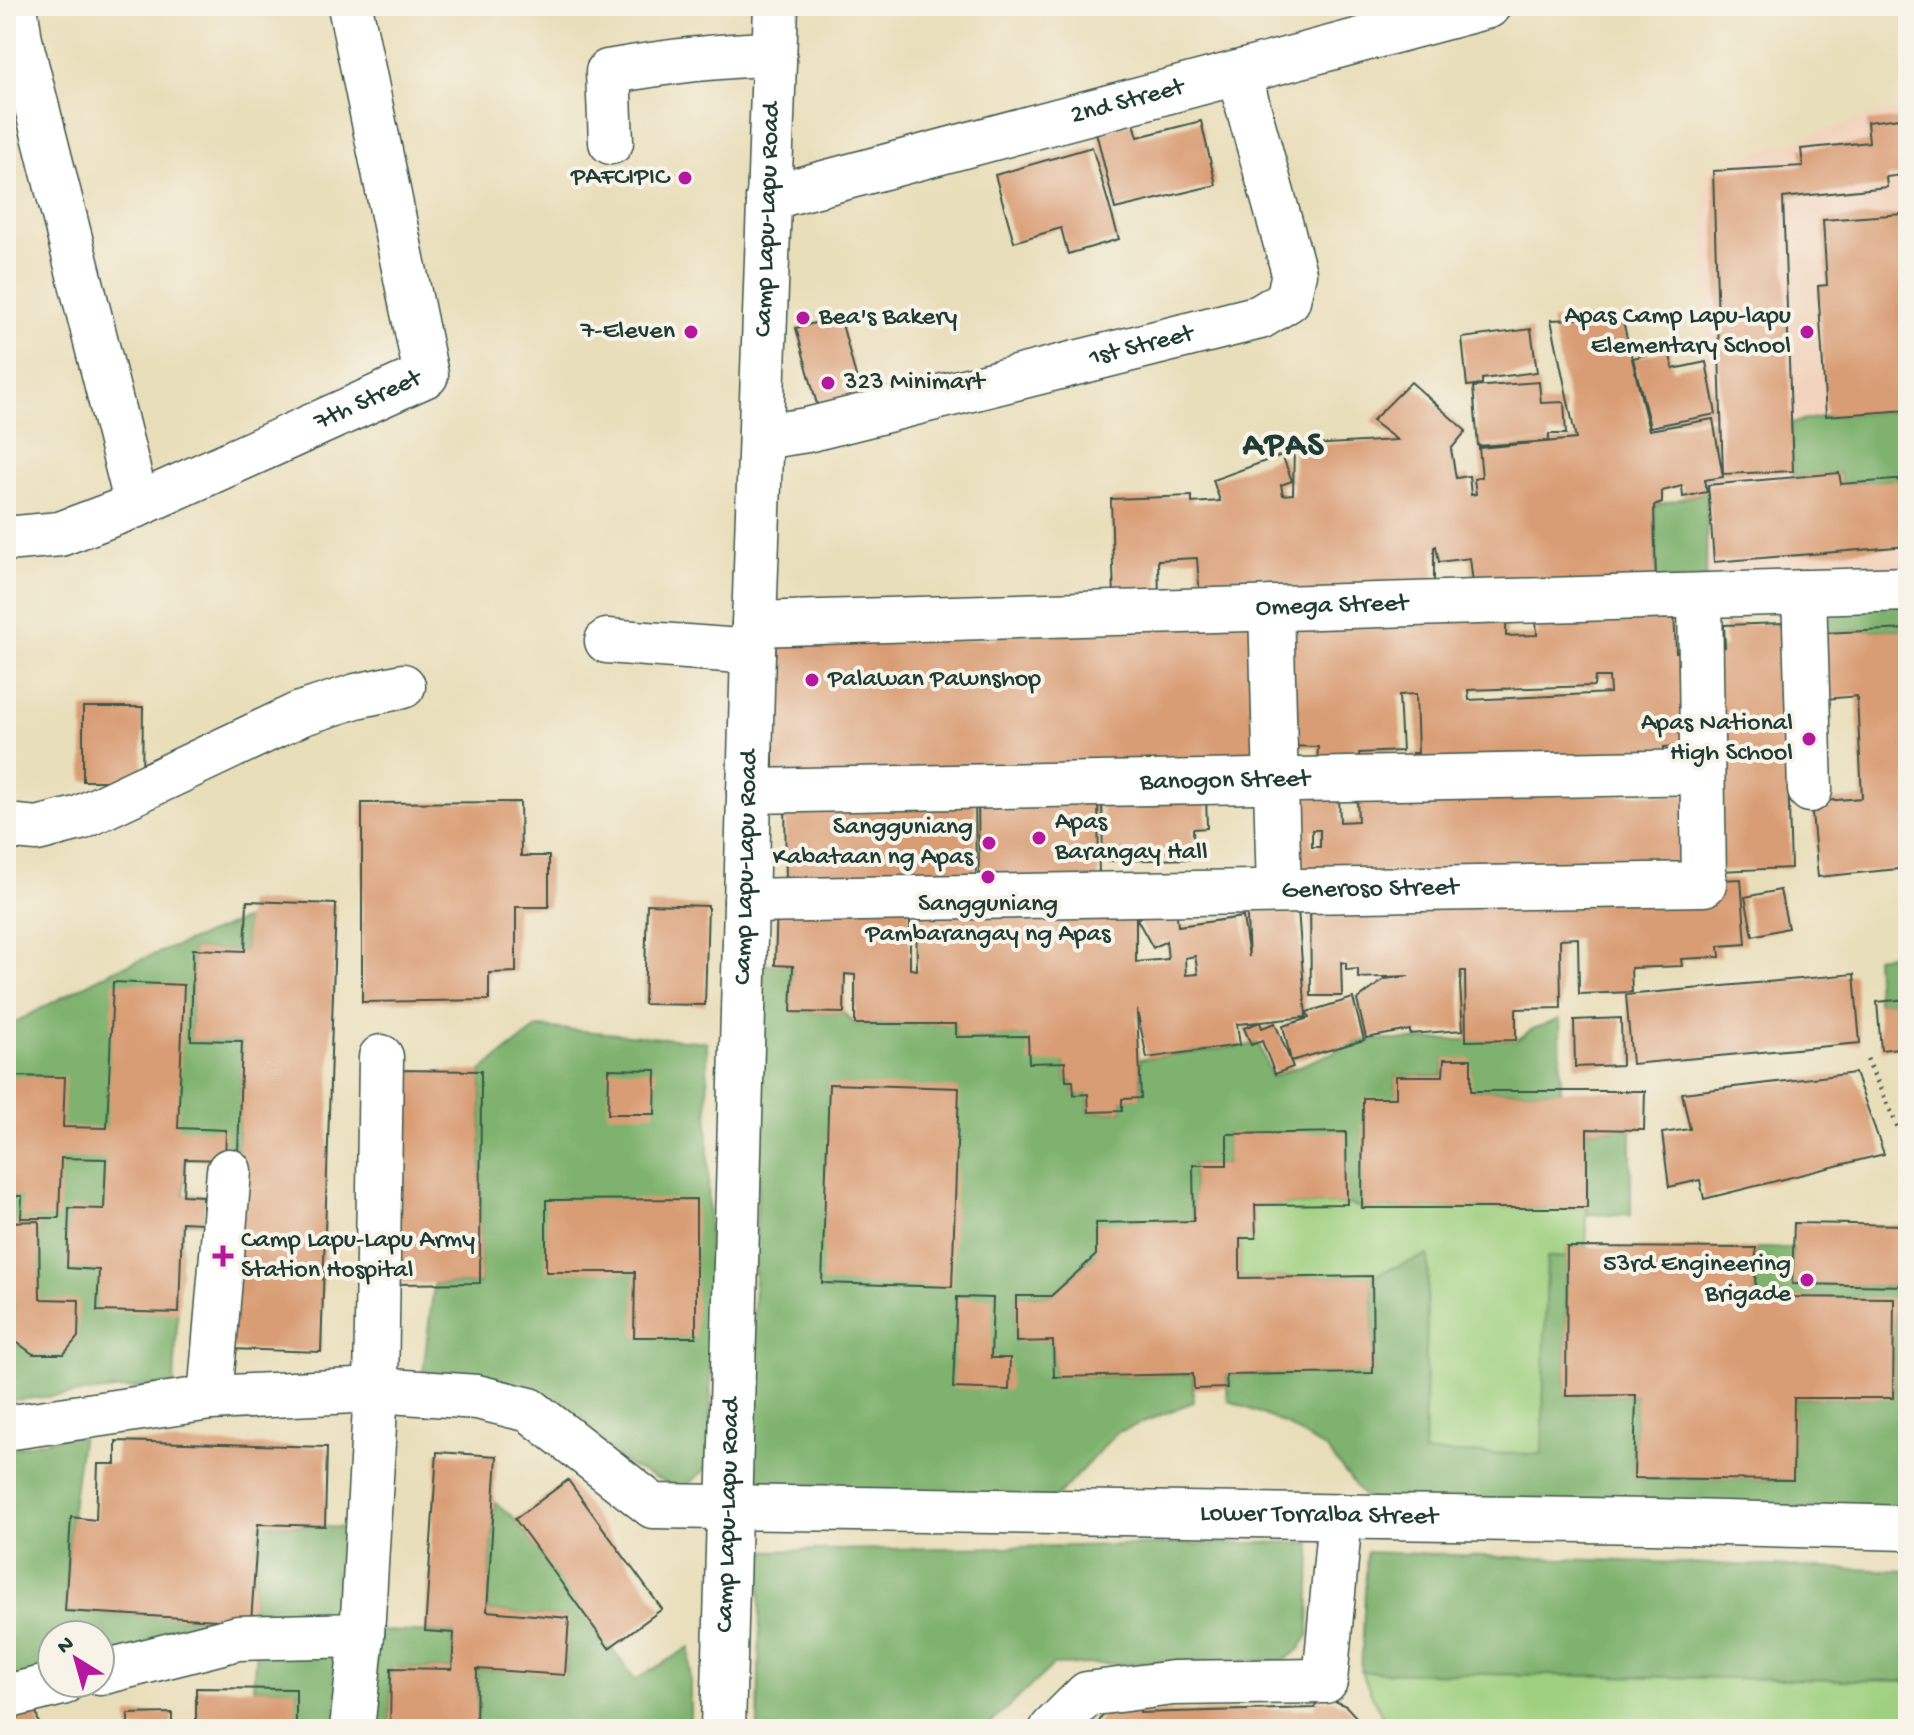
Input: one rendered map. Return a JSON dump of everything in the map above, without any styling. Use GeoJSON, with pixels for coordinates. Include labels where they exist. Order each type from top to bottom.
{"type":"FeatureCollection","features":[{"type":"Feature","properties":{"kind":"street"},"geometry":{"type":"LineString","coordinates":[[15,6],[20,40],[137,505]]}},
{"type":"Feature","properties":{"kind":"street","name":"7th Street"},"geometry":{"type":"LineString","coordinates":[[6,539],[60,534],[137,505],[426,375],[350,6]]}},
{"type":"Feature","properties":{"kind":"street","name":"Camp Lapu-Lapu Road"},"geometry":{"type":"LineString","coordinates":[[723,1729],[753,638],[776,6]]}},
{"type":"Feature","properties":{"kind":"street","name":"2nd Street"},"geometry":{"type":"LineString","coordinates":[[768,198],[1488,6]]}},
{"type":"Feature","properties":{"kind":"street"},"geometry":{"type":"LineString","coordinates":[[611,142],[608,72],[665,62],[774,54]]}},
{"type":"Feature","properties":{"kind":"street","name":"1st Street"},"geometry":{"type":"LineString","coordinates":[[762,437],[807,430],[1260,317],[1288,300],[1294,273],[1239,74]]}},
{"type":"Feature","properties":{"kind":"street","name":"Omega Street"},"geometry":{"type":"LineString","coordinates":[[607,641],[753,638],[1271,608],[1908,589]]}},
{"type":"Feature","properties":{"kind":"street"},"geometry":{"type":"LineString","coordinates":[[1804,592],[1810,790]]}},
{"type":"Feature","properties":{"kind":"street","name":"Generoso Street"},"geometry":{"type":"LineString","coordinates":[[746,901],[1704,884],[1700,596]]}},
{"type":"Feature","properties":{"kind":"street"},"geometry":{"type":"LineString","coordinates":[[1271,608],[1279,891]]}},
{"type":"Feature","properties":{"kind":"street"},"geometry":{"type":"LineString","coordinates":[[6,826],[37,829],[80,818],[300,714],[356,696],[403,686]]}},
{"type":"Feature","properties":{"kind":"street","name":"Banogon Street"},"geometry":{"type":"LineString","coordinates":[[749,791],[1702,772]]}},
{"type":"Feature","properties":{"kind":"street"},"geometry":{"type":"LineString","coordinates":[[352,1729],[362,1635],[376,1390],[381,1057]]}},
{"type":"Feature","properties":{"kind":"street"},"geometry":{"type":"LineString","coordinates":[[210,1398],[229,1171]]}},
{"type":"Feature","properties":{"kind":"street","name":"Lower Torralba Street"},"geometry":{"type":"LineString","coordinates":[[6,1428],[210,1398],[376,1390],[477,1397],[530,1410],[653,1506],[1651,1521],[1908,1528]]}},
{"type":"Feature","properties":{"kind":"street"},"geometry":{"type":"LineString","coordinates":[[1052,1729],[1087,1694],[1173,1683],[1325,1681],[1340,1516]]}},
{"type":"Feature","properties":{"kind":"street"},"geometry":{"type":"LineString","coordinates":[[116,1669],[238,1638],[362,1635]]}},
{"type":"Feature","properties":{"kind":"street"},"geometry":{"type":"LineString","coordinates":[[6,1697],[36,1690]]}},
{"type":"Feature","properties":{"kind":"path"},"geometry":{"type":"LineString","coordinates":[[1867,1059],[1908,1149]]}},
{"type":"Feature","properties":{"kind":"shaded area","name":"Apas Camp Lapu-lapu Elementary School"},"geometry":{"type":"Polygon","coordinates":[[[1908,109],[1908,573],[1706,578],[1704,171],[1867,117],[1908,109]]]}},
{"type":"Feature","properties":{"kind":"green space"},"geometry":{"type":"Polygon","coordinates":[[[1908,410],[1908,479],[1841,484],[1839,473],[1793,477],[1791,423],[1826,416],[1908,410]]]}},
{"type":"Feature","properties":{"kind":"green space"},"geometry":{"type":"Polygon","coordinates":[[[1707,492],[1706,578],[1656,581],[1654,506],[1707,492]]]}},
{"type":"Feature","properties":{"kind":"green space"},"geometry":{"type":"Polygon","coordinates":[[[1908,601],[1908,629],[1823,633],[1820,604],[1908,601]]]}},
{"type":"Feature","properties":{"kind":"green space"},"geometry":{"type":"Polygon","coordinates":[[[246,919],[245,951],[193,949],[191,1039],[242,1041],[238,1158],[185,1159],[184,1195],[203,1196],[203,1223],[182,1223],[174,1384],[6,1401],[6,1027],[114,970],[246,919]]]}},
{"type":"Feature","properties":{"kind":"green space"},"geometry":{"type":"Polygon","coordinates":[[[1908,953],[1908,999],[1877,1002],[1875,957],[1908,953]]]}},
{"type":"Feature","properties":{"kind":"green space"},"geometry":{"type":"Polygon","coordinates":[[[764,964],[793,966],[792,1012],[844,1013],[855,1024],[956,1024],[956,1036],[1028,1036],[1065,1062],[1066,1081],[1073,1081],[1074,1094],[1088,1094],[1089,1112],[1122,1111],[1122,1099],[1141,1097],[1140,1059],[1259,1044],[1272,1077],[1364,1040],[1516,1040],[1533,1029],[1560,1019],[1561,1091],[1471,1091],[1444,1059],[1443,1076],[1396,1076],[1396,1098],[1362,1208],[1347,1204],[1227,1134],[1227,1165],[1193,1165],[1194,1221],[1096,1255],[1051,1296],[1016,1296],[1016,1341],[1053,1341],[1054,1377],[1193,1374],[1193,1402],[1116,1433],[1055,1499],[749,1483],[764,964]]]}},
{"type":"Feature","properties":{"kind":"green space"},"geometry":{"type":"Polygon","coordinates":[[[538,1027],[707,1042],[711,1465],[682,1489],[631,1467],[529,1387],[457,1386],[423,1371],[434,1284],[480,1283],[481,1071],[538,1027]]]}},
{"type":"Feature","properties":{"kind":"green space"},"geometry":{"type":"Polygon","coordinates":[[[1587,1129],[1631,1130],[1631,1216],[1587,1214],[1587,1129]]]}},
{"type":"Feature","properties":{"kind":"green space"},"geometry":{"type":"Polygon","coordinates":[[[1347,1204],[1362,1208],[1587,1208],[1586,1247],[1567,1247],[1567,1258],[1547,1257],[1543,1454],[1424,1453],[1428,1255],[1372,1276],[1240,1278],[1240,1238],[1255,1205],[1347,1204]]]}},
{"type":"Feature","properties":{"kind":"green space"},"geometry":{"type":"Polygon","coordinates":[[[1756,1248],[1793,1248],[1793,1284],[1908,1286],[1908,1509],[1369,1503],[1327,1450],[1283,1423],[1228,1400],[1226,1375],[1373,1372],[1372,1276],[1428,1255],[1424,1453],[1542,1454],[1547,1257],[1567,1258],[1566,1396],[1636,1395],[1634,1478],[1792,1480],[1794,1398],[1893,1397],[1894,1299],[1755,1297],[1756,1248]]]}},
{"type":"Feature","properties":{"kind":"green space"},"geometry":{"type":"Polygon","coordinates":[[[82,1432],[71,1517],[65,1611],[251,1622],[258,1524],[347,1528],[333,1627],[116,1659],[116,1619],[36,1619],[36,1677],[6,1685],[6,1450],[82,1432]]]}},
{"type":"Feature","properties":{"kind":"green space"},"geometry":{"type":"Polygon","coordinates":[[[495,1502],[515,1519],[635,1680],[690,1647],[690,1729],[476,1729],[477,1669],[566,1674],[568,1618],[487,1611],[495,1502]]]}},
{"type":"Feature","properties":{"kind":"green space"},"geometry":{"type":"Polygon","coordinates":[[[1311,1542],[1309,1635],[1300,1649],[1285,1660],[1053,1665],[985,1729],[758,1729],[761,1551],[1311,1542]]]}},
{"type":"Feature","properties":{"kind":"green space"},"geometry":{"type":"Polygon","coordinates":[[[1367,1552],[1908,1571],[1908,1681],[1361,1672],[1367,1552]]]}},
{"type":"Feature","properties":{"kind":"green space"},"geometry":{"type":"Polygon","coordinates":[[[378,1631],[454,1633],[452,1669],[391,1668],[390,1729],[366,1729],[378,1631]]]}},
{"type":"Feature","properties":{"kind":"green space"},"geometry":{"type":"Polygon","coordinates":[[[350,1646],[341,1729],[293,1729],[296,1690],[253,1688],[256,1647],[350,1646]]]}},
{"type":"Feature","properties":{"kind":"green space"},"geometry":{"type":"Polygon","coordinates":[[[1361,1672],[1908,1681],[1908,1729],[1388,1729],[1361,1672]]]}},
{"type":"Feature","properties":{"kind":"building"},"geometry":{"type":"Polygon","coordinates":[[[1908,117],[1908,158],[1900,159],[1902,175],[1886,177],[1887,187],[1783,198],[1793,471],[1723,474],[1713,171],[1803,166],[1801,149],[1869,142],[1867,122],[1908,117]]]}},
{"type":"Feature","properties":{"kind":"building"},"geometry":{"type":"Polygon","coordinates":[[[1201,121],[1216,185],[1115,209],[1096,132],[1134,123],[1138,137],[1201,121]]]}},
{"type":"Feature","properties":{"kind":"building"},"geometry":{"type":"Polygon","coordinates":[[[1092,147],[1119,239],[1068,254],[1061,228],[1014,242],[995,175],[1092,147]]]}},
{"type":"Feature","properties":{"kind":"building"},"geometry":{"type":"Polygon","coordinates":[[[1903,214],[1908,279],[1908,410],[1826,416],[1818,286],[1827,285],[1823,220],[1903,214]]]}},
{"type":"Feature","properties":{"kind":"building"},"geometry":{"type":"Polygon","coordinates":[[[840,316],[864,407],[821,419],[796,328],[840,316]]]}},
{"type":"Feature","properties":{"kind":"building"},"geometry":{"type":"Polygon","coordinates":[[[1622,317],[1649,430],[1713,419],[1723,477],[1704,480],[1707,492],[1683,497],[1682,486],[1662,491],[1662,503],[1654,506],[1656,581],[1474,592],[1470,558],[1439,562],[1436,546],[1434,587],[1200,598],[1197,558],[1158,560],[1159,597],[1114,598],[1111,499],[1192,496],[1192,503],[1220,501],[1213,480],[1282,455],[1292,481],[1281,485],[1283,495],[1293,494],[1294,446],[1397,440],[1372,421],[1411,382],[1466,431],[1451,449],[1456,478],[1469,476],[1471,495],[1476,494],[1474,479],[1482,477],[1479,448],[1576,439],[1551,320],[1622,317]]]}},
{"type":"Feature","properties":{"kind":"building"},"geometry":{"type":"Polygon","coordinates":[[[1531,329],[1537,372],[1482,379],[1482,384],[1467,386],[1462,338],[1531,329]]]}},
{"type":"Feature","properties":{"kind":"building"},"geometry":{"type":"Polygon","coordinates":[[[1669,350],[1673,369],[1706,362],[1716,414],[1650,427],[1633,358],[1669,350]]]}},
{"type":"Feature","properties":{"kind":"building"},"geometry":{"type":"Polygon","coordinates":[[[1539,382],[1541,403],[1564,402],[1566,434],[1549,434],[1549,441],[1478,446],[1473,387],[1539,382]]]}},
{"type":"Feature","properties":{"kind":"building"},"geometry":{"type":"Polygon","coordinates":[[[1839,473],[1841,484],[1908,479],[1908,546],[1714,562],[1708,485],[1839,473]]]}},
{"type":"Feature","properties":{"kind":"building"},"geometry":{"type":"Polygon","coordinates":[[[1674,612],[1676,652],[1687,652],[1683,746],[1664,747],[1664,763],[1413,773],[1412,753],[1418,753],[1416,694],[1399,695],[1402,751],[1359,753],[1360,769],[1317,769],[1318,747],[1288,746],[1275,620],[1506,620],[1506,636],[1537,635],[1536,618],[1674,612]],[[1595,677],[1594,686],[1468,690],[1469,700],[1610,693],[1609,677],[1595,677]]]}},
{"type":"Feature","properties":{"kind":"building"},"geometry":{"type":"Polygon","coordinates":[[[1263,621],[1272,774],[773,782],[773,635],[899,641],[997,639],[997,635],[1263,621]]]}},
{"type":"Feature","properties":{"kind":"building"},"geometry":{"type":"Polygon","coordinates":[[[1783,623],[1791,868],[1719,871],[1713,648],[1725,647],[1724,625],[1783,623]]]}},
{"type":"Feature","properties":{"kind":"building"},"geometry":{"type":"Polygon","coordinates":[[[1908,629],[1908,868],[1818,877],[1811,802],[1862,798],[1857,696],[1826,699],[1823,633],[1908,629]]]}},
{"type":"Feature","properties":{"kind":"building"},"geometry":{"type":"Polygon","coordinates":[[[83,707],[143,707],[142,781],[83,781],[83,707]]]}},
{"type":"Feature","properties":{"kind":"building","name":"Apas Barangay Hall"},"geometry":{"type":"Polygon","coordinates":[[[1098,789],[1099,885],[979,888],[978,792],[1098,789]]]}},
{"type":"Feature","properties":{"kind":"building"},"geometry":{"type":"Polygon","coordinates":[[[975,791],[976,886],[786,889],[785,793],[975,791]]]}},
{"type":"Feature","properties":{"kind":"building"},"geometry":{"type":"Polygon","coordinates":[[[1690,794],[1689,867],[1286,873],[1285,798],[1339,796],[1340,822],[1358,821],[1357,797],[1690,794]],[[1312,830],[1312,847],[1320,847],[1320,830],[1312,830]]]}},
{"type":"Feature","properties":{"kind":"building"},"geometry":{"type":"Polygon","coordinates":[[[1206,796],[1207,828],[1193,829],[1194,859],[1103,861],[1102,799],[1206,796]]]}},
{"type":"Feature","properties":{"kind":"building"},"geometry":{"type":"Polygon","coordinates":[[[520,802],[521,856],[549,856],[549,907],[516,907],[516,972],[489,973],[489,1000],[362,1002],[362,803],[520,802]]]}},
{"type":"Feature","properties":{"kind":"building"},"geometry":{"type":"Polygon","coordinates":[[[1741,879],[1746,944],[1719,946],[1720,957],[1681,959],[1682,966],[1631,968],[1632,992],[1579,994],[1578,938],[1560,939],[1561,1008],[1516,1009],[1516,1040],[1466,1041],[1465,971],[1461,971],[1460,985],[1463,1030],[1410,1034],[1410,1030],[1366,1038],[1357,1000],[1385,979],[1409,976],[1358,978],[1358,969],[1346,970],[1346,963],[1341,962],[1342,996],[1311,996],[1310,898],[1741,879]]]}},
{"type":"Feature","properties":{"kind":"building"},"geometry":{"type":"Polygon","coordinates":[[[1780,890],[1788,928],[1753,936],[1745,897],[1780,890]]]}},
{"type":"Feature","properties":{"kind":"building"},"geometry":{"type":"Polygon","coordinates":[[[1297,895],[1306,1017],[1237,1024],[1240,1045],[1147,1058],[1137,1010],[1141,1098],[1122,1099],[1122,1111],[1089,1112],[1088,1094],[1074,1095],[1073,1081],[1066,1081],[1065,1062],[1029,1063],[1028,1036],[956,1037],[956,1024],[855,1024],[855,975],[845,974],[844,1013],[791,1012],[793,966],[775,965],[777,904],[910,906],[910,969],[917,970],[916,908],[1136,903],[1136,962],[1168,959],[1166,941],[1153,948],[1137,919],[1175,897],[1178,926],[1243,917],[1249,957],[1246,899],[1297,895]],[[1195,956],[1185,958],[1186,975],[1198,974],[1195,956]]]}},
{"type":"Feature","properties":{"kind":"building"},"geometry":{"type":"Polygon","coordinates":[[[247,901],[336,904],[321,1352],[231,1349],[242,1041],[191,1040],[193,949],[245,951],[247,901]]]}},
{"type":"Feature","properties":{"kind":"building"},"geometry":{"type":"Polygon","coordinates":[[[647,904],[708,906],[705,1005],[644,1004],[647,904]]]}},
{"type":"Feature","properties":{"kind":"building"},"geometry":{"type":"Polygon","coordinates":[[[1854,974],[1860,1043],[1632,1064],[1626,995],[1854,974]]]}},
{"type":"Feature","properties":{"kind":"building"},"geometry":{"type":"Polygon","coordinates":[[[113,982],[184,985],[178,1128],[226,1130],[225,1160],[185,1159],[183,1195],[203,1196],[203,1223],[182,1222],[179,1313],[97,1311],[99,1270],[67,1268],[69,1208],[104,1209],[106,1159],[61,1158],[59,1218],[21,1218],[22,1196],[6,1196],[6,1076],[65,1077],[63,1127],[107,1128],[113,982]]]}},
{"type":"Feature","properties":{"kind":"building"},"geometry":{"type":"Polygon","coordinates":[[[1353,998],[1364,1040],[1291,1061],[1283,1026],[1309,1018],[1307,1012],[1353,998]]]}},
{"type":"Feature","properties":{"kind":"building"},"geometry":{"type":"Polygon","coordinates":[[[1908,999],[1908,1047],[1881,1050],[1877,1002],[1908,999]]]}},
{"type":"Feature","properties":{"kind":"building"},"geometry":{"type":"Polygon","coordinates":[[[1621,1018],[1622,1065],[1575,1067],[1574,1020],[1621,1018]]]}},
{"type":"Feature","properties":{"kind":"building"},"geometry":{"type":"Polygon","coordinates":[[[1260,1022],[1262,1028],[1275,1023],[1293,1067],[1275,1074],[1262,1041],[1251,1045],[1244,1028],[1260,1022]]]}},
{"type":"Feature","properties":{"kind":"building"},"geometry":{"type":"Polygon","coordinates":[[[1444,1059],[1471,1059],[1471,1091],[1645,1091],[1644,1130],[1587,1129],[1587,1208],[1362,1208],[1363,1098],[1396,1098],[1396,1076],[1443,1076],[1444,1059]]]}},
{"type":"Feature","properties":{"kind":"building"},"geometry":{"type":"Polygon","coordinates":[[[609,1069],[656,1070],[655,1114],[608,1114],[609,1069]]]}},
{"type":"Feature","properties":{"kind":"building"},"geometry":{"type":"Polygon","coordinates":[[[394,1070],[481,1071],[480,1283],[393,1284],[394,1070]]]}},
{"type":"Feature","properties":{"kind":"building"},"geometry":{"type":"Polygon","coordinates":[[[1855,1073],[1884,1154],[1704,1199],[1700,1180],[1669,1187],[1662,1133],[1690,1129],[1682,1093],[1855,1073]]]}},
{"type":"Feature","properties":{"kind":"building"},"geometry":{"type":"Polygon","coordinates":[[[829,1084],[959,1088],[952,1287],[822,1283],[829,1084]]]}},
{"type":"Feature","properties":{"kind":"building"},"geometry":{"type":"Polygon","coordinates":[[[1346,1132],[1347,1204],[1255,1205],[1256,1238],[1240,1238],[1240,1278],[1372,1276],[1373,1373],[1226,1375],[1227,1388],[1194,1389],[1193,1374],[1054,1377],[1053,1341],[1016,1342],[1016,1296],[1051,1296],[1096,1255],[1096,1223],[1194,1221],[1193,1165],[1227,1165],[1227,1134],[1346,1132]]]}},
{"type":"Feature","properties":{"kind":"building"},"geometry":{"type":"Polygon","coordinates":[[[696,1199],[696,1337],[634,1337],[635,1272],[546,1272],[546,1200],[696,1199]]]}},
{"type":"Feature","properties":{"kind":"building"},"geometry":{"type":"Polygon","coordinates":[[[39,1221],[40,1299],[79,1300],[78,1337],[64,1354],[33,1354],[15,1341],[15,1299],[6,1299],[6,1222],[39,1221]]]}},
{"type":"Feature","properties":{"kind":"building"},"geometry":{"type":"Polygon","coordinates":[[[1794,1223],[1908,1225],[1908,1286],[1792,1284],[1794,1223]]]}},
{"type":"Feature","properties":{"kind":"building"},"geometry":{"type":"Polygon","coordinates":[[[1567,1247],[1756,1248],[1755,1297],[1894,1298],[1893,1398],[1794,1398],[1793,1480],[1634,1478],[1636,1395],[1566,1396],[1567,1247]]]}},
{"type":"Feature","properties":{"kind":"building"},"geometry":{"type":"Polygon","coordinates":[[[957,1297],[993,1298],[991,1358],[1010,1358],[1009,1390],[953,1388],[957,1297]]]}},
{"type":"Feature","properties":{"kind":"building"},"geometry":{"type":"Polygon","coordinates":[[[116,1441],[327,1447],[325,1526],[258,1524],[251,1622],[65,1611],[71,1517],[96,1520],[98,1464],[116,1464],[116,1441]]]}},
{"type":"Feature","properties":{"kind":"building"},"geometry":{"type":"Polygon","coordinates":[[[437,1452],[497,1456],[487,1611],[569,1618],[565,1675],[477,1669],[476,1729],[390,1729],[391,1668],[452,1669],[454,1633],[425,1631],[437,1452]]]}},
{"type":"Feature","properties":{"kind":"building"},"geometry":{"type":"Polygon","coordinates":[[[568,1480],[662,1609],[609,1648],[515,1519],[568,1480]]]}},
{"type":"Feature","properties":{"kind":"building"},"geometry":{"type":"Polygon","coordinates":[[[196,1688],[296,1689],[296,1729],[196,1729],[196,1688]]]}},
{"type":"Feature","properties":{"kind":"building"},"geometry":{"type":"Polygon","coordinates":[[[1317,1699],[1333,1700],[1346,1706],[1358,1719],[1361,1729],[1095,1729],[1105,1711],[1141,1701],[1140,1713],[1315,1708],[1317,1699]]]}},
{"type":"Feature","properties":{"kind":"building"},"geometry":{"type":"Polygon","coordinates":[[[35,1706],[40,1729],[6,1729],[6,1712],[35,1706]]]}},
{"type":"Feature","properties":{"kind":"building"},"geometry":{"type":"Polygon","coordinates":[[[172,1713],[172,1729],[128,1729],[128,1714],[172,1713]]]}},
{"type":"Feature","properties":{"kind":"place","name":"PAFCIPIC"},"geometry":{"type":"Point","coordinates":[685,178]}},
{"type":"Feature","properties":{"kind":"place","name":"Bea's Bakery"},"geometry":{"type":"Point","coordinates":[803,318]}},
{"type":"Feature","properties":{"kind":"place","name":"7-Eleven"},"geometry":{"type":"Point","coordinates":[691,332]}},
{"type":"Feature","properties":{"kind":"place","name":"Apas Camp Lapu-lapu Elementary School"},"geometry":{"type":"Point","coordinates":[1807,332]}},
{"type":"Feature","properties":{"kind":"place","name":"323 Minimart"},"geometry":{"type":"Point","coordinates":[828,383]}},
{"type":"Feature","properties":{"kind":"place","name":"Palawan Pawnshop"},"geometry":{"type":"Point","coordinates":[812,680]}},
{"type":"Feature","properties":{"kind":"place","name":"Apas National High School"},"geometry":{"type":"Point","coordinates":[1809,739]}},
{"type":"Feature","properties":{"kind":"place","name":"Apas Barangay Hall"},"geometry":{"type":"Point","coordinates":[1039,838]}},
{"type":"Feature","properties":{"kind":"place","name":"Sangguniang Kabataan ng Apas"},"geometry":{"type":"Point","coordinates":[989,843]}},
{"type":"Feature","properties":{"kind":"place","name":"Sangguniang Pambarangay ng Apas"},"geometry":{"type":"Point","coordinates":[988,877]}},
{"type":"Feature","properties":{"kind":"place","name":"Camp Lapu-Lapu Army Station Hospital"},"geometry":{"type":"Point","coordinates":[223,1256]}},
{"type":"Feature","properties":{"kind":"place","name":"53rd Engineering Brigade"},"geometry":{"type":"Point","coordinates":[1807,1280]}},
{"type":"Feature","properties":{"kind":"district","name":"APAS"},"geometry":{"type":"Point","coordinates":[1284,447]}}]}
